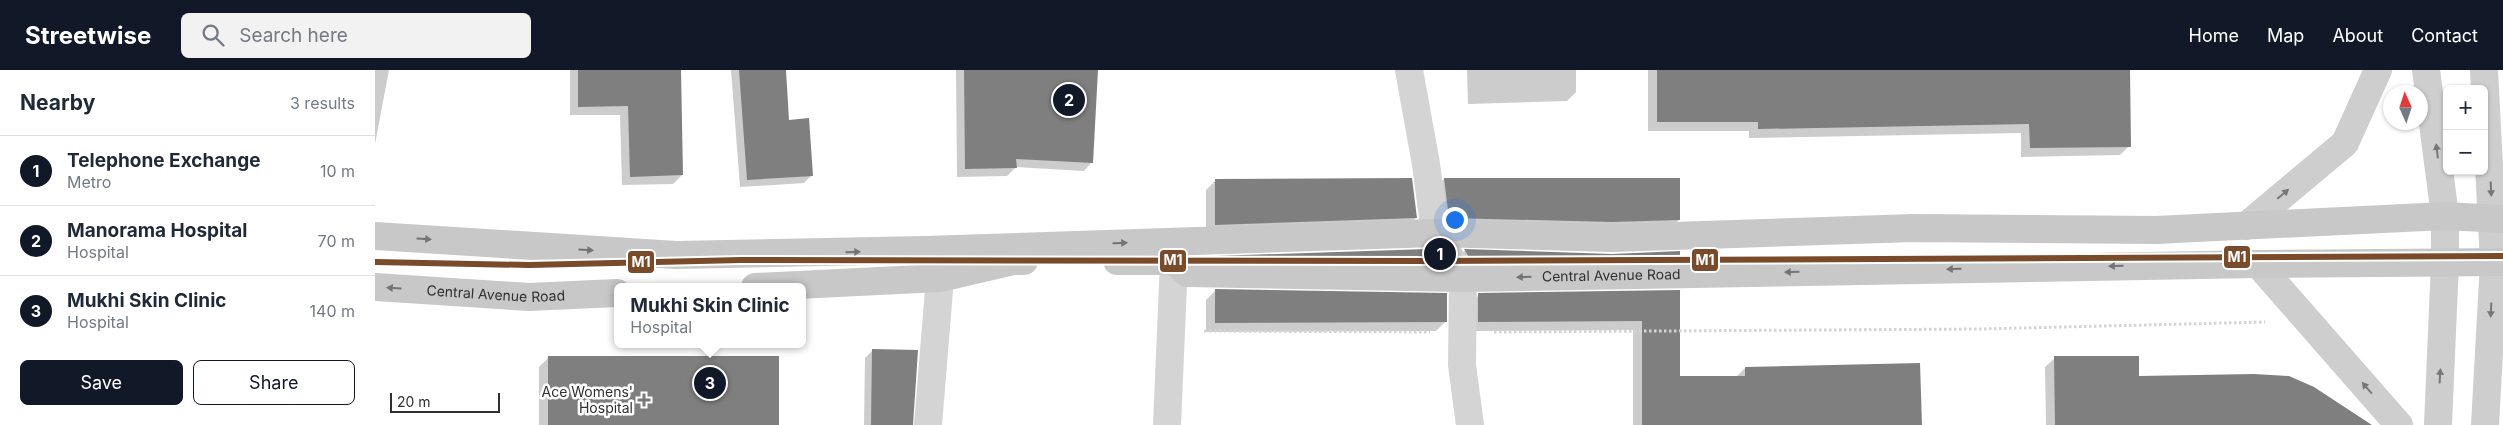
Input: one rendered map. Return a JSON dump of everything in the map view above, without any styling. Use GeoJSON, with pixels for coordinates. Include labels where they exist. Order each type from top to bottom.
{"type":"FeatureCollection","features":[{"type":"Feature","properties":{"kind":"main road"},"geometry":{"type":"LineString","coordinates":[[2246,226],[2345,143],[2378,70]]}},
{"type":"Feature","properties":{"kind":"main road"},"geometry":{"type":"LineString","coordinates":[[2426,70],[2445,216],[2445,262],[2438,425]]}},
{"type":"Feature","properties":{"kind":"main road"},"geometry":{"type":"LineString","coordinates":[[2484,70],[2503,84]]}},
{"type":"Feature","properties":{"kind":"main road"},"geometry":{"type":"LineString","coordinates":[[2484,70],[2498,218],[2499,262],[2491,407]]}},
{"type":"Feature","properties":{"kind":"main road"},"geometry":{"type":"LineString","coordinates":[[375,236],[676,255],[935,250],[1435,233],[1612,238],[1913,228],[2156,230],[2445,216],[2498,218]]}},
{"type":"Feature","properties":{"kind":"main road"},"geometry":{"type":"LineString","coordinates":[[806,285],[940,278],[1013,262],[1174,261]]}},
{"type":"Feature","properties":{"kind":"main road","name":"Central Avenue Road"},"geometry":{"type":"LineString","coordinates":[[1174,261],[1187,273],[1463,278],[2258,264],[2499,262]]}},
{"type":"Feature","properties":{"kind":"main road"},"geometry":{"type":"LineString","coordinates":[[2258,264],[2399,425]]}},
{"type":"Feature","properties":{"kind":"main road","name":"Central Avenue Road"},"geometry":{"type":"LineString","coordinates":[[375,287],[529,297],[614,293]]}},
{"type":"Feature","properties":{"kind":"street"},"geometry":{"type":"LineString","coordinates":[[1409,70],[1426,164],[1435,233],[1463,278],[1462,365],[1470,425]]}},
{"type":"Feature","properties":{"kind":"street"},"geometry":{"type":"LineString","coordinates":[[1167,425],[1174,261]]}},
{"type":"Feature","properties":{"kind":"street"},"geometry":{"type":"LineString","coordinates":[[928,425],[940,278]]}},
{"type":"Feature","properties":{"kind":"path"},"geometry":{"type":"LineString","coordinates":[[1201,331],[1463,332],[1983,329],[2308,321]]}},
{"type":"Feature","properties":{"kind":"building"},"geometry":{"type":"Polygon","coordinates":[[[578,70],[681,70],[683,175],[630,177],[628,106],[578,107],[578,70]]]}},
{"type":"Feature","properties":{"kind":"building"},"geometry":{"type":"Polygon","coordinates":[[[739,70],[786,70],[789,120],[809,118],[813,176],[747,180],[739,70]]]}},
{"type":"Feature","properties":{"kind":"building"},"geometry":{"type":"Polygon","coordinates":[[[964,70],[1098,70],[1093,163],[1016,159],[1017,168],[965,169],[964,70]]]}},
{"type":"Feature","properties":{"kind":"building"},"geometry":{"type":"Polygon","coordinates":[[[1657,70],[2130,70],[2131,147],[2030,148],[2029,124],[1758,129],[1758,122],[1657,122],[1657,70]]]}},
{"type":"Feature","properties":{"kind":"building"},"geometry":{"type":"Polygon","coordinates":[[[1412,178],[1417,218],[1215,225],[1215,179],[1412,178]]]}},
{"type":"Feature","properties":{"kind":"building"},"geometry":{"type":"Polygon","coordinates":[[[1444,178],[1680,178],[1680,220],[1612,222],[1449,218],[1444,178]]]}},
{"type":"Feature","properties":{"kind":"building"},"geometry":{"type":"Polygon","coordinates":[[[1427,249],[1435,262],[1215,258],[1215,256],[1427,249]]]}},
{"type":"Feature","properties":{"kind":"building"},"geometry":{"type":"Polygon","coordinates":[[[1464,249],[1612,254],[1680,251],[1680,259],[1472,262],[1464,249]]]}},
{"type":"Feature","properties":{"kind":"building"},"geometry":{"type":"Polygon","coordinates":[[[1215,289],[1447,293],[1447,322],[1215,323],[1215,289]]]}},
{"type":"Feature","properties":{"kind":"building"},"geometry":{"type":"Polygon","coordinates":[[[1680,290],[1680,376],[1745,376],[1745,367],[1920,363],[1922,425],[1642,425],[1642,321],[1478,322],[1478,293],[1680,290]]]}},
{"type":"Feature","properties":{"kind":"building"},"geometry":{"type":"Polygon","coordinates":[[[872,349],[918,350],[913,425],[871,425],[872,349]]]}},
{"type":"Feature","properties":{"kind":"building"},"geometry":{"type":"Polygon","coordinates":[[[548,356],[779,356],[779,425],[548,425],[548,356]]]}},
{"type":"Feature","properties":{"kind":"building"},"geometry":{"type":"Polygon","coordinates":[[[2054,356],[2139,356],[2139,376],[2254,374],[2289,376],[2314,387],[2372,425],[2055,425],[2054,356]]]}},
{"type":"Feature","properties":{"kind":"transit line","name":"M1"},"geometry":{"type":"LineString","coordinates":[[375,262],[529,265],[741,260],[1433,261],[2503,256]]}},
{"type":"Feature","properties":{"kind":"place","name":"Manorama Hospital"},"geometry":{"type":"Point","coordinates":[1069,100]}},
{"type":"Feature","properties":{"kind":"place","name":"Telephone Exchange"},"geometry":{"type":"Point","coordinates":[1440,254]}},
{"type":"Feature","properties":{"kind":"place","name":"Mukhi Skin Clinic"},"geometry":{"type":"Point","coordinates":[710,383]}},
{"type":"Feature","properties":{"kind":"place","name":"Ace Womens' Hospital"},"geometry":{"type":"Point","coordinates":[644,400]}}]}
